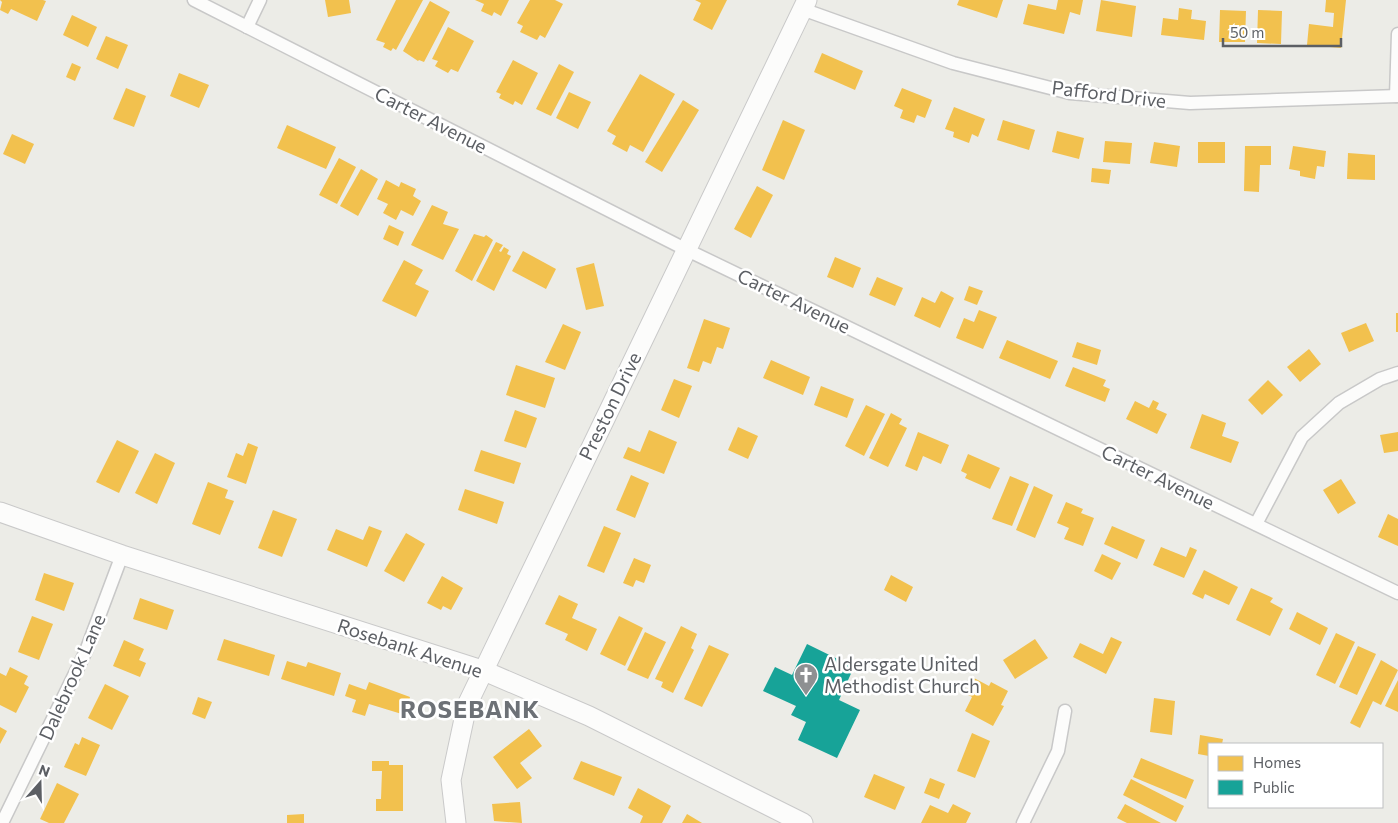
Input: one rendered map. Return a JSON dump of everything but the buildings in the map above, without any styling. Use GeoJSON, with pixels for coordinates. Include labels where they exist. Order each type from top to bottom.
{"type":"FeatureCollection","features":[{"type":"Feature","properties":{"kind":"street","name":"Carter Avenue"},"geometry":{"type":"LineString","coordinates":[[194,0],[685,248],[1398,593]]}},
{"type":"Feature","properties":{"kind":"street"},"geometry":{"type":"LineString","coordinates":[[247,27],[260,0]]}},
{"type":"Feature","properties":{"kind":"street","name":"Pafford Drive"},"geometry":{"type":"LineString","coordinates":[[805,4],[953,62],[1070,93],[1190,103],[1397,96]]}},
{"type":"Feature","properties":{"kind":"street","name":"Preston Drive"},"geometry":{"type":"LineString","coordinates":[[456,823],[451,780],[467,704],[685,248],[805,4]]}},
{"type":"Feature","properties":{"kind":"street"},"geometry":{"type":"LineString","coordinates":[[1397,96],[1398,34]]}},
{"type":"Feature","properties":{"kind":"street"},"geometry":{"type":"LineString","coordinates":[[1256,524],[1302,437],[1339,403],[1380,379],[1398,373]]}},
{"type":"Feature","properties":{"kind":"street","name":"Rosebank Avenue"},"geometry":{"type":"LineString","coordinates":[[0,512],[122,555],[482,670],[589,716],[803,823]]}},
{"type":"Feature","properties":{"kind":"street","name":"Dalebrook Lane"},"geometry":{"type":"LineString","coordinates":[[2,823],[86,652],[122,555]]}},
{"type":"Feature","properties":{"kind":"street"},"geometry":{"type":"LineString","coordinates":[[1023,823],[1058,751],[1065,711]]}},
{"type":"Feature","properties":{"kind":"place","name":"Aldersgate United Methodist Church"},"geometry":{"type":"Point","coordinates":[806,696]}},
{"type":"Feature","properties":{"kind":"district","name":"ROSEBANK"},"geometry":{"type":"Point","coordinates":[470,710]}}]}
